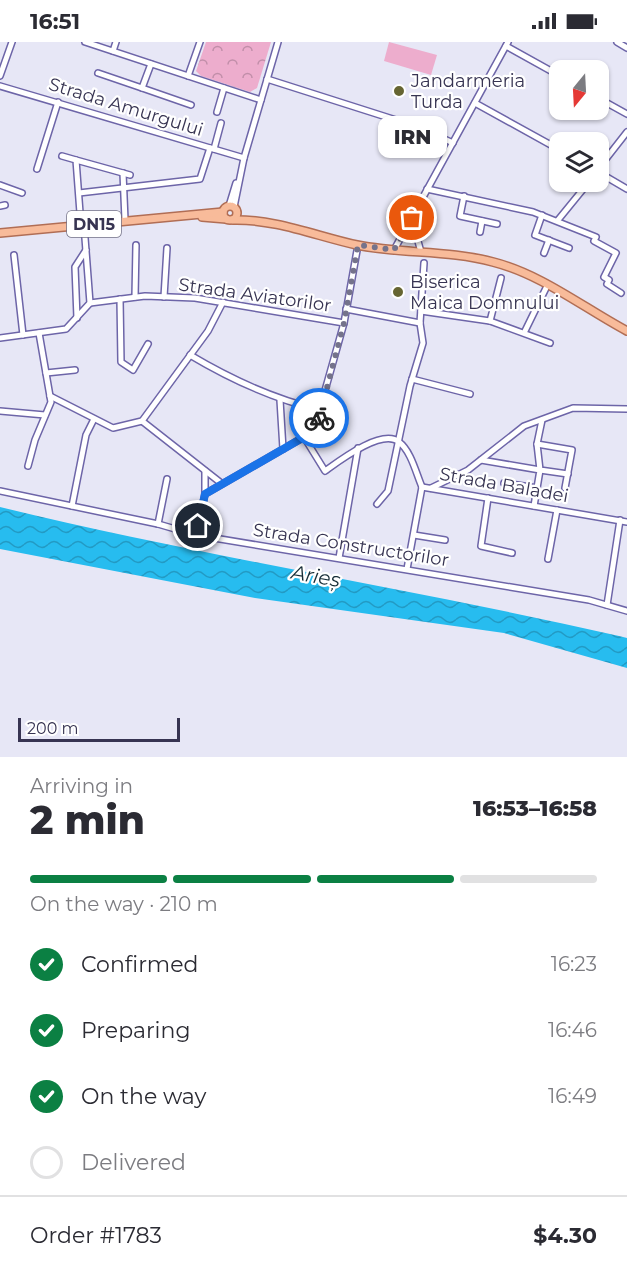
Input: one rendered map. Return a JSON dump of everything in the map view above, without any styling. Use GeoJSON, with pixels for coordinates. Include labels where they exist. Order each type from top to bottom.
{"type":"FeatureCollection","features":[{"type":"Feature","properties":{"kind":"main road"},"geometry":{"type":"LineString","coordinates":[[227,217],[233,208]]}},
{"type":"Feature","properties":{"kind":"main road"},"geometry":{"type":"LineString","coordinates":[[227,217],[233,208]]}},
{"type":"Feature","properties":{"kind":"main road","name":"DN15"},"geometry":{"type":"LineString","coordinates":[[233,208],[251,219]]}},
{"type":"Feature","properties":{"kind":"main road","name":"DN15"},"geometry":{"type":"LineString","coordinates":[[0,233],[188,216],[251,219],[358,245],[462,255],[494,262],[548,286],[626,330]]}},
{"type":"Feature","properties":{"kind":"street"},"geometry":{"type":"LineString","coordinates":[[0,76],[12,42]]}},
{"type":"Feature","properties":{"kind":"street"},"geometry":{"type":"LineString","coordinates":[[85,42],[261,100]]}},
{"type":"Feature","properties":{"kind":"street"},"geometry":{"type":"LineString","coordinates":[[113,51],[116,42]]}},
{"type":"Feature","properties":{"kind":"street"},"geometry":{"type":"LineString","coordinates":[[188,76],[200,42]]}},
{"type":"Feature","properties":{"kind":"street"},"geometry":{"type":"LineString","coordinates":[[233,208],[238,179],[278,42]]}},
{"type":"Feature","properties":{"kind":"street"},"geometry":{"type":"LineString","coordinates":[[617,42],[627,48]]}},
{"type":"Feature","properties":{"kind":"street"},"geometry":{"type":"LineString","coordinates":[[394,250],[507,44],[549,69]]}},
{"type":"Feature","properties":{"kind":"street"},"geometry":{"type":"LineString","coordinates":[[142,88],[151,64]]}},
{"type":"Feature","properties":{"kind":"street"},"geometry":{"type":"LineString","coordinates":[[98,73],[191,105]]}},
{"type":"Feature","properties":{"kind":"street"},"geometry":{"type":"LineString","coordinates":[[267,79],[421,128],[453,143]]}},
{"type":"Feature","properties":{"kind":"street","name":"Strada Amurgului"},"geometry":{"type":"LineString","coordinates":[[0,86],[244,158]]}},
{"type":"Feature","properties":{"kind":"street"},"geometry":{"type":"LineString","coordinates":[[217,112],[224,88]]}},
{"type":"Feature","properties":{"kind":"street"},"geometry":{"type":"LineString","coordinates":[[38,168],[58,102]]}},
{"type":"Feature","properties":{"kind":"street"},"geometry":{"type":"LineString","coordinates":[[476,103],[549,144]]}},
{"type":"Feature","properties":{"kind":"street"},"geometry":{"type":"LineString","coordinates":[[609,104],[627,114]]}},
{"type":"Feature","properties":{"kind":"street"},"geometry":{"type":"LineString","coordinates":[[79,193],[123,186],[200,179],[221,123]]}},
{"type":"Feature","properties":{"kind":"street"},"geometry":{"type":"LineString","coordinates":[[609,156],[627,132]]}},
{"type":"Feature","properties":{"kind":"street"},"geometry":{"type":"LineString","coordinates":[[62,156],[130,175]]}},
{"type":"Feature","properties":{"kind":"street"},"geometry":{"type":"LineString","coordinates":[[0,338],[66,329],[90,303],[76,160]]}},
{"type":"Feature","properties":{"kind":"street"},"geometry":{"type":"LineString","coordinates":[[123,173],[125,220]]}},
{"type":"Feature","properties":{"kind":"street"},"geometry":{"type":"LineString","coordinates":[[609,178],[627,189]]}},
{"type":"Feature","properties":{"kind":"street"},"geometry":{"type":"LineString","coordinates":[[0,185],[22,193]]}},
{"type":"Feature","properties":{"kind":"street"},"geometry":{"type":"LineString","coordinates":[[427,189],[542,215],[596,237],[594,241],[616,253],[604,277],[609,280],[608,284],[621,292]]}},
{"type":"Feature","properties":{"kind":"street"},"geometry":{"type":"LineString","coordinates":[[558,220],[580,192]]}},
{"type":"Feature","properties":{"kind":"street"},"geometry":{"type":"LineString","coordinates":[[464,196],[460,216],[497,224]]}},
{"type":"Feature","properties":{"kind":"street"},"geometry":{"type":"LineString","coordinates":[[542,215],[535,234],[569,248]]}},
{"type":"Feature","properties":{"kind":"street"},"geometry":{"type":"LineString","coordinates":[[412,218],[421,252]]}},
{"type":"Feature","properties":{"kind":"street"},"geometry":{"type":"LineString","coordinates":[[480,232],[482,221]]}},
{"type":"Feature","properties":{"kind":"street"},"geometry":{"type":"LineString","coordinates":[[544,253],[549,240]]}},
{"type":"Feature","properties":{"kind":"street"},"geometry":{"type":"LineString","coordinates":[[135,297],[136,245]]}},
{"type":"Feature","properties":{"kind":"street"},"geometry":{"type":"LineString","coordinates":[[205,494],[304,437],[315,426],[344,323],[358,245]]}},
{"type":"Feature","properties":{"kind":"street"},"geometry":{"type":"LineString","coordinates":[[164,297],[167,248]]}},
{"type":"Feature","properties":{"kind":"street"},"geometry":{"type":"LineString","coordinates":[[77,318],[75,267],[86,250]]}},
{"type":"Feature","properties":{"kind":"street"},"geometry":{"type":"LineString","coordinates":[[14,255],[23,335]]}},
{"type":"Feature","properties":{"kind":"street"},"geometry":{"type":"LineString","coordinates":[[377,504],[388,492],[412,379],[423,343],[420,323],[424,262]]}},
{"type":"Feature","properties":{"kind":"street"},"geometry":{"type":"LineString","coordinates":[[489,321],[501,278]]}},
{"type":"Feature","properties":{"kind":"street"},"geometry":{"type":"LineString","coordinates":[[525,332],[548,286]]}},
{"type":"Feature","properties":{"kind":"street","name":"Strada Aviatorilor"},"geometry":{"type":"LineString","coordinates":[[90,303],[135,297],[164,297],[223,302],[344,323]]}},
{"type":"Feature","properties":{"kind":"street"},"geometry":{"type":"LineString","coordinates":[[120,299],[121,362],[133,370],[148,344]]}},
{"type":"Feature","properties":{"kind":"street"},"geometry":{"type":"LineString","coordinates":[[50,396],[113,428],[142,421],[208,331],[223,302]]}},
{"type":"Feature","properties":{"kind":"street"},"geometry":{"type":"LineString","coordinates":[[346,309],[420,323]]}},
{"type":"Feature","properties":{"kind":"street"},"geometry":{"type":"LineString","coordinates":[[421,311],[489,321],[525,332],[550,343]]}},
{"type":"Feature","properties":{"kind":"street"},"geometry":{"type":"LineString","coordinates":[[28,466],[45,415],[50,408],[39,333]]}},
{"type":"Feature","properties":{"kind":"street"},"geometry":{"type":"LineString","coordinates":[[190,355],[241,384],[280,400],[320,410]]}},
{"type":"Feature","properties":{"kind":"street"},"geometry":{"type":"LineString","coordinates":[[46,374],[75,370]]}},
{"type":"Feature","properties":{"kind":"street"},"geometry":{"type":"LineString","coordinates":[[412,379],[470,394]]}},
{"type":"Feature","properties":{"kind":"street"},"geometry":{"type":"LineString","coordinates":[[280,400],[283,448]]}},
{"type":"Feature","properties":{"kind":"street"},"geometry":{"type":"LineString","coordinates":[[431,488],[468,470],[524,426],[573,408],[627,409]]}},
{"type":"Feature","properties":{"kind":"street"},"geometry":{"type":"LineString","coordinates":[[0,411],[45,415]]}},
{"type":"Feature","properties":{"kind":"street"},"geometry":{"type":"LineString","coordinates":[[72,506],[86,435],[94,419]]}},
{"type":"Feature","properties":{"kind":"street"},"geometry":{"type":"LineString","coordinates":[[534,506],[540,470],[537,444],[542,420]]}},
{"type":"Feature","properties":{"kind":"street"},"geometry":{"type":"LineString","coordinates":[[142,421],[222,483]]}},
{"type":"Feature","properties":{"kind":"street"},"geometry":{"type":"LineString","coordinates":[[304,437],[325,471],[358,448],[387,438],[398,441],[405,450],[422,487]]}},
{"type":"Feature","properties":{"kind":"street"},"geometry":{"type":"LineString","coordinates":[[537,444],[572,450],[565,488]]}},
{"type":"Feature","properties":{"kind":"street"},"geometry":{"type":"LineString","coordinates":[[339,558],[358,448]]}},
{"type":"Feature","properties":{"kind":"street"},"geometry":{"type":"LineString","coordinates":[[481,460],[568,474]]}},
{"type":"Feature","properties":{"kind":"street"},"geometry":{"type":"LineString","coordinates":[[196,535],[205,494],[206,471]]}},
{"type":"Feature","properties":{"kind":"street"},"geometry":{"type":"LineString","coordinates":[[158,524],[167,479]]}},
{"type":"Feature","properties":{"kind":"street"},"geometry":{"type":"LineString","coordinates":[[504,483],[537,488]]}},
{"type":"Feature","properties":{"kind":"street","name":"Strada Baladei"},"geometry":{"type":"LineString","coordinates":[[407,569],[422,487],[627,522]]}},
{"type":"Feature","properties":{"kind":"street","name":"Strada Constructorilor"},"geometry":{"type":"LineString","coordinates":[[0,491],[158,524],[196,535],[407,569],[607,605],[627,611]]}},
{"type":"Feature","properties":{"kind":"street"},"geometry":{"type":"LineString","coordinates":[[488,498],[481,546],[512,553]]}},
{"type":"Feature","properties":{"kind":"street"},"geometry":{"type":"LineString","coordinates":[[548,559],[556,510]]}},
{"type":"Feature","properties":{"kind":"street"},"geometry":{"type":"LineString","coordinates":[[607,605],[620,520]]}},
{"type":"Feature","properties":{"kind":"street"},"geometry":{"type":"LineString","coordinates":[[414,535],[445,540]]}},
{"type":"Feature","properties":{"kind":"green space"},"geometry":{"type":"Polygon","coordinates":[[[206,42],[271,42],[257,88],[250,92],[201,76],[196,71],[206,42]]]}},
{"type":"Feature","properties":{"kind":"green space"},"geometry":{"type":"Polygon","coordinates":[[[389,42],[437,55],[431,75],[384,61],[389,42]]]}},
{"type":"Feature","properties":{"kind":"water","name":"Arieș"},"geometry":{"type":"Polygon","coordinates":[[[0,507],[154,542],[465,603],[627,638],[627,668],[504,633],[255,598],[0,549],[0,507]]]}},
{"type":"Feature","properties":{"kind":"way so far"},"geometry":{"type":"LineString","coordinates":[[319,418],[344,323],[358,245],[394,250],[412,218]]}},
{"type":"Feature","properties":{"kind":"place","name":"Jandarmeria Turda"},"geometry":{"type":"Point","coordinates":[399,91]}},
{"type":"Feature","properties":{"kind":"place","name":"IRN"},"geometry":{"type":"Point","coordinates":[412,218]}},
{"type":"Feature","properties":{"kind":"place","name":"Biserica Maica Domnului"},"geometry":{"type":"Point","coordinates":[398,292]}},
{"type":"Feature","properties":{"kind":"route"},"geometry":{"type":"LineString","coordinates":[[198,526],[205,494],[304,437],[315,426],[319,418]]}}]}
